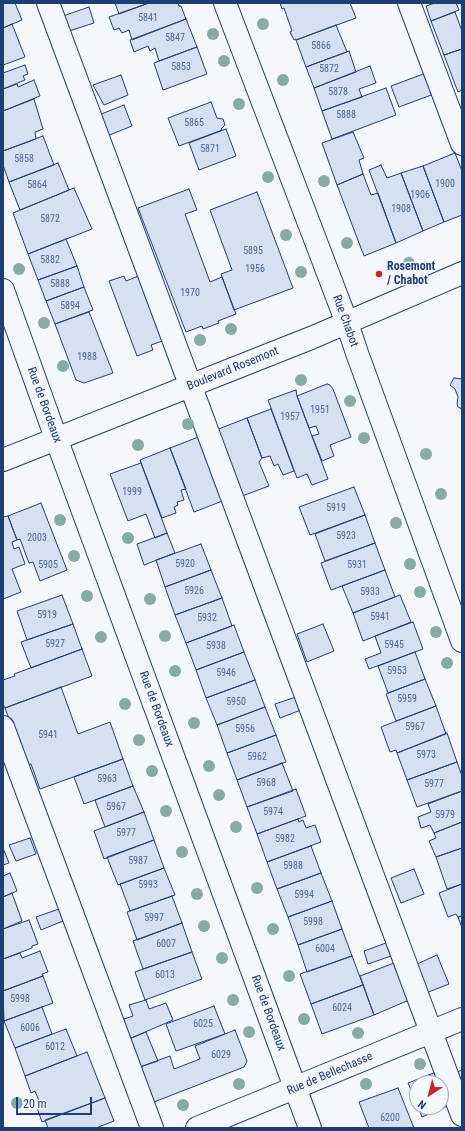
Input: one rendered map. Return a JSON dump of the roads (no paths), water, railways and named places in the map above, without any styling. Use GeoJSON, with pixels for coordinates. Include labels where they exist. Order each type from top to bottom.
{"type":"FeatureCollection","features":[{"type":"Feature","properties":{"kind":"street"},"geometry":{"type":"LineString","coordinates":[[48,3],[462,1115]]}},
{"type":"Feature","properties":{"kind":"street","name":"Rue Chabot"},"geometry":{"type":"LineString","coordinates":[[224,3],[347,323],[356,353],[462,641]]}},
{"type":"Feature","properties":{"kind":"street"},"geometry":{"type":"LineString","coordinates":[[409,3],[462,144]]}},
{"type":"Feature","properties":{"kind":"street","name":"Boulevard Rosemont"},"geometry":{"type":"LineString","coordinates":[[3,460],[347,323],[462,273]]}},
{"type":"Feature","properties":{"kind":"street","name":"Rue de Bordeaux"},"geometry":{"type":"LineString","coordinates":[[3,290],[310,1128]]}},
{"type":"Feature","properties":{"kind":"street"},"geometry":{"type":"LineString","coordinates":[[3,727],[152,1128]]}},
{"type":"Feature","properties":{"kind":"street","name":"Rue de Bellechasse"},"geometry":{"type":"LineString","coordinates":[[197,1128],[462,1019]]}},
{"type":"Feature","properties":{"kind":"place","name":"Rosemont / Chabot"},"geometry":{"type":"Point","coordinates":[379,274]}}]}
